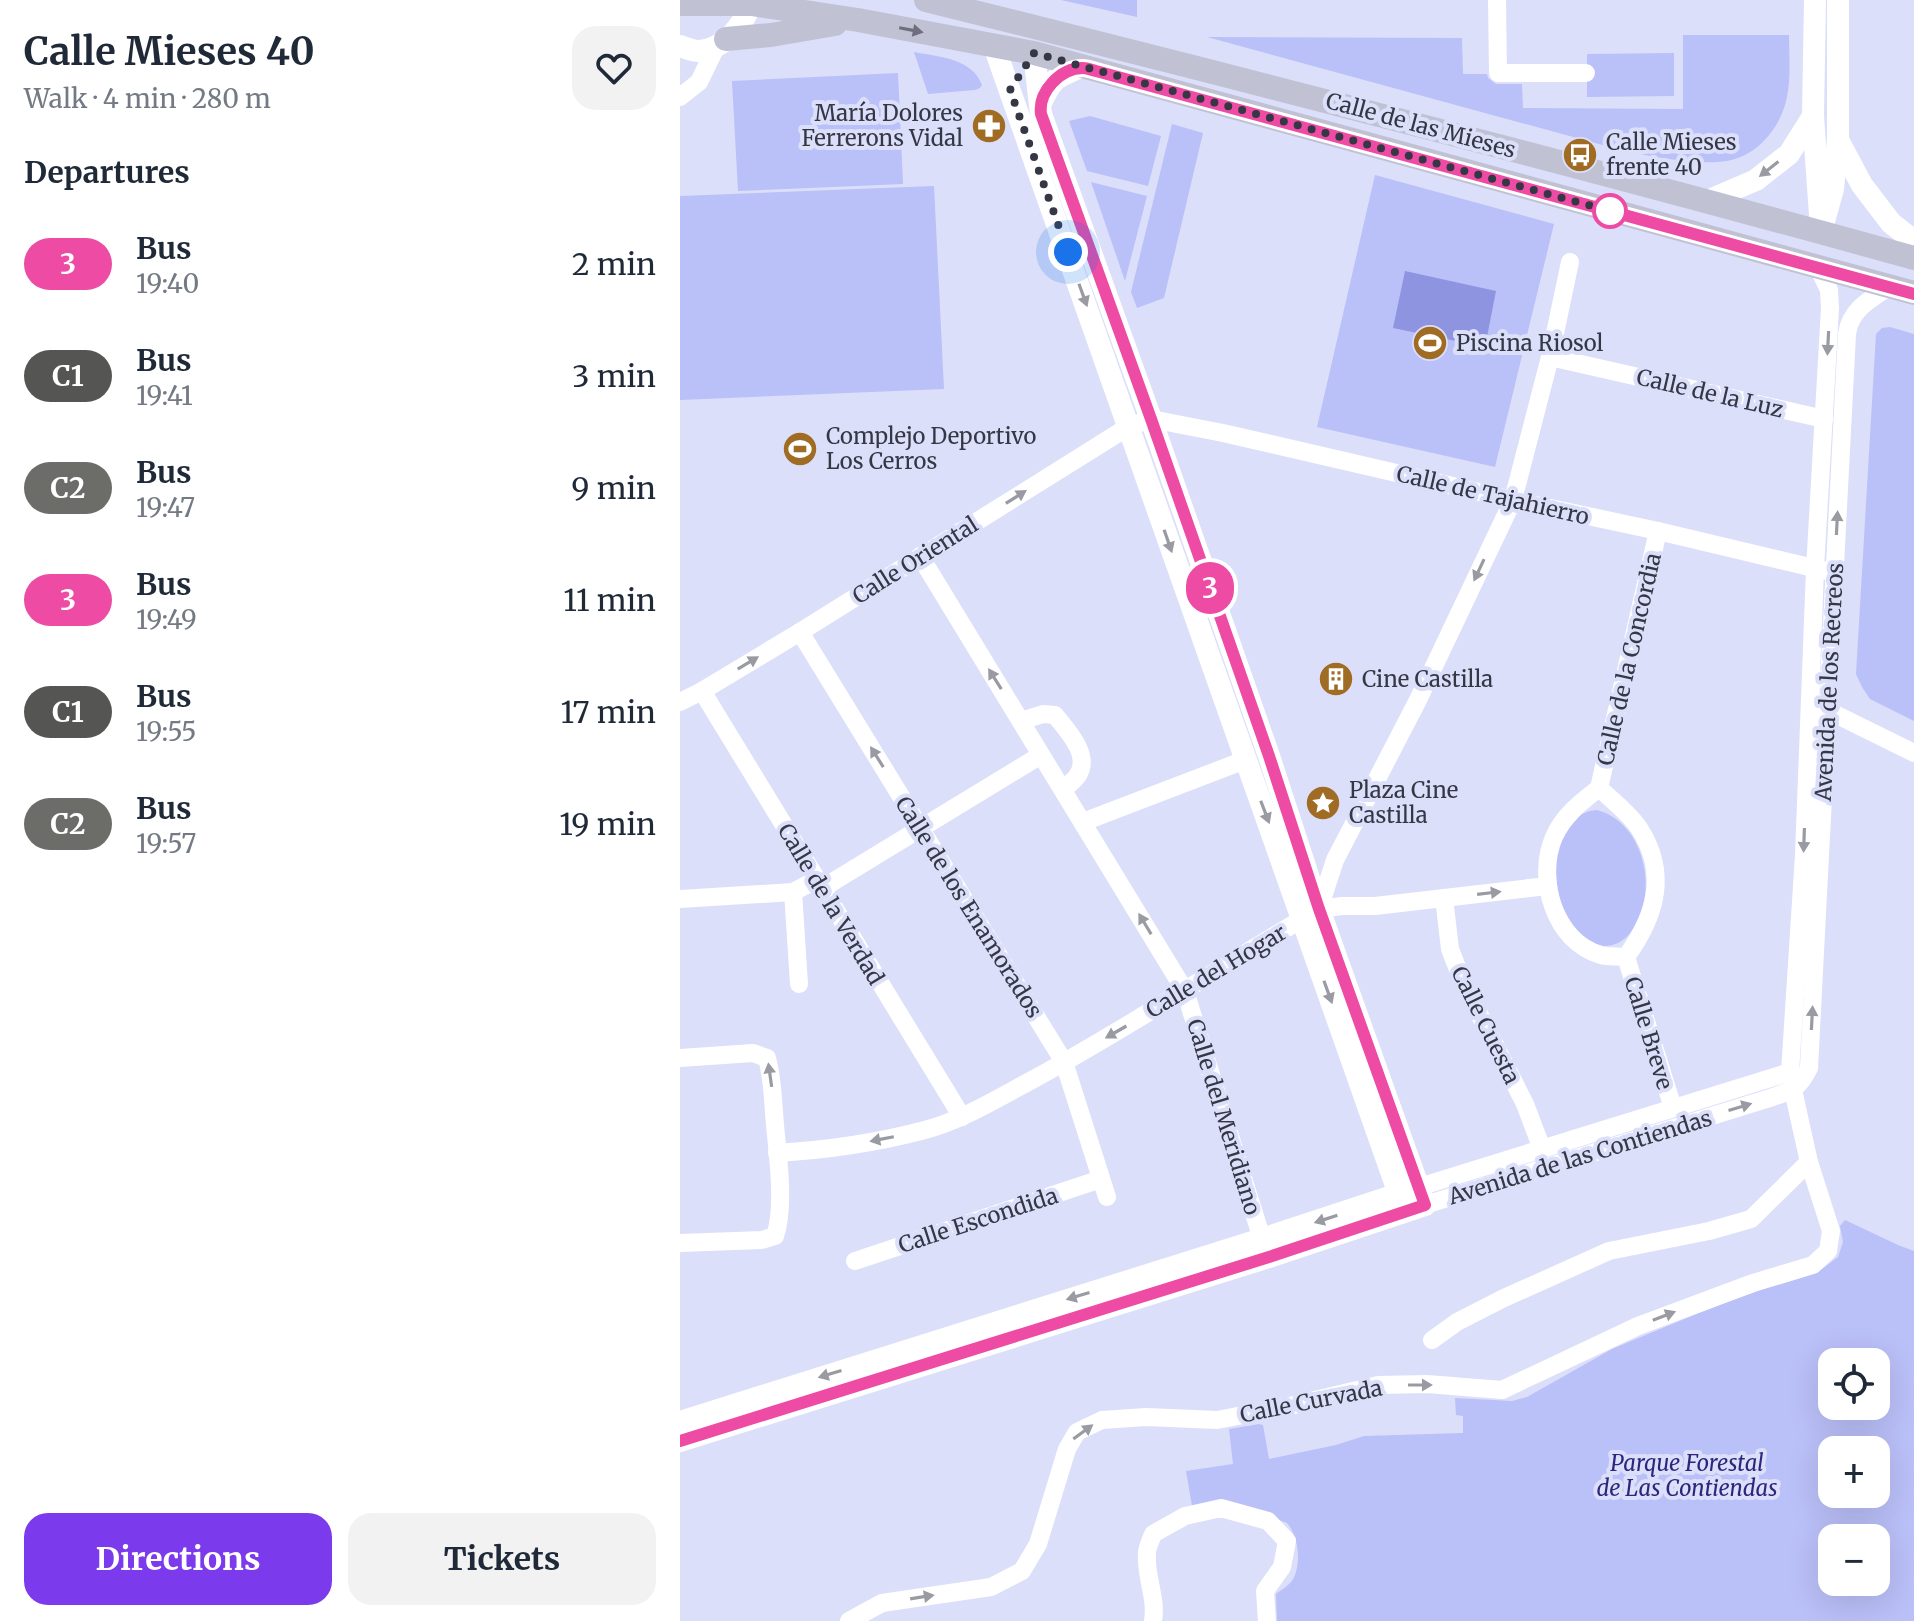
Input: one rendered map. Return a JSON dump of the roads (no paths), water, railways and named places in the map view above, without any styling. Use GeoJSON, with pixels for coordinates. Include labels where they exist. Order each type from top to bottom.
{"type":"FeatureCollection","features":[{"type":"Feature","properties":{"kind":"main road","name":"Calle de las Mieses"},"geometry":{"type":"LineString","coordinates":[[926,0],[1296,93],[1914,258]]}},
{"type":"Feature","properties":{"kind":"main road","name":"Calle de las Mieses"},"geometry":{"type":"LineString","coordinates":[[680,4],[752,2],[1034,53],[1914,293]]}},
{"type":"Feature","properties":{"kind":"main road"},"geometry":{"type":"LineString","coordinates":[[721,43],[858,20]]}},
{"type":"Feature","properties":{"kind":"main road"},"geometry":{"type":"LineString","coordinates":[[1011,21],[1034,53],[1054,42],[1068,41],[1182,73],[1270,91],[1296,93]]}},
{"type":"Feature","properties":{"kind":"main road"},"geometry":{"type":"LineString","coordinates":[[1452,168],[1482,164],[1791,245],[1807,246],[1821,232],[1889,287]]}},
{"type":"Feature","properties":{"kind":"street"},"geometry":{"type":"LineString","coordinates":[[1497,0],[1498,73],[1586,73]]}},
{"type":"Feature","properties":{"kind":"street"},"geometry":{"type":"LineString","coordinates":[[1815,0],[1813,116],[1821,232]]}},
{"type":"Feature","properties":{"kind":"street"},"geometry":{"type":"LineString","coordinates":[[1821,232],[1833,189],[1838,140],[1838,0]]}},
{"type":"Feature","properties":{"kind":"street"},"geometry":{"type":"LineString","coordinates":[[680,46],[696,51],[721,43],[737,30],[752,2]]}},
{"type":"Feature","properties":{"kind":"street"},"geometry":{"type":"LineString","coordinates":[[680,97],[699,82],[721,43]]}},
{"type":"Feature","properties":{"kind":"street"},"geometry":{"type":"LineString","coordinates":[[994,46],[1245,760],[1311,914],[1412,1199]]}},
{"type":"Feature","properties":{"kind":"street"},"geometry":{"type":"LineString","coordinates":[[1010,90],[1034,53]]}},
{"type":"Feature","properties":{"kind":"street"},"geometry":{"type":"LineString","coordinates":[[1034,53],[1040,105],[1052,145],[1269,756],[1303,859],[1311,914],[1330,938],[1412,1199]]}},
{"type":"Feature","properties":{"kind":"street"},"geometry":{"type":"LineString","coordinates":[[1040,105],[1050,85],[1060,76],[1081,67]]}},
{"type":"Feature","properties":{"kind":"street"},"geometry":{"type":"LineString","coordinates":[[1707,201],[1756,180],[1789,154],[1813,116]]}},
{"type":"Feature","properties":{"kind":"street"},"geometry":{"type":"LineString","coordinates":[[1838,140],[1862,185],[1891,223],[1914,241]]}},
{"type":"Feature","properties":{"kind":"street"},"geometry":{"type":"LineString","coordinates":[[1311,914],[1513,500],[1550,357],[1570,262]]}},
{"type":"Feature","properties":{"kind":"street","name":"Avenida de los Recreos"},"geometry":{"type":"LineString","coordinates":[[1818,267],[1829,290],[1830,308],[1792,1081],[1804,1080],[1809,1068],[1848,323],[1860,307],[1889,287]]}},
{"type":"Feature","properties":{"kind":"street","name":"Calle de la Luz"},"geometry":{"type":"LineString","coordinates":[[1550,357],[1824,419]]}},
{"type":"Feature","properties":{"kind":"street","name":"Calle Oriental"},"geometry":{"type":"LineString","coordinates":[[680,702],[800,632],[1128,427],[1151,419]]}},
{"type":"Feature","properties":{"kind":"street","name":"Calle de Tajahierro"},"geometry":{"type":"LineString","coordinates":[[1151,419],[1835,573]]}},
{"type":"Feature","properties":{"kind":"street","name":"Calle de la Concordia"},"geometry":{"type":"LineString","coordinates":[[1599,788],[1658,531]]}},
{"type":"Feature","properties":{"kind":"street","name":"Calle del Meridiano"},"geometry":{"type":"LineString","coordinates":[[920,556],[1185,991],[1262,1239]]}},
{"type":"Feature","properties":{"kind":"street","name":"Calle de los Enamorados"},"geometry":{"type":"LineString","coordinates":[[800,632],[1064,1062],[1104,1188]]}},
{"type":"Feature","properties":{"kind":"street","name":"Calle de la Verdad"},"geometry":{"type":"LineString","coordinates":[[702,691],[962,1117]]}},
{"type":"Feature","properties":{"kind":"street"},"geometry":{"type":"LineString","coordinates":[[1810,706],[1837,715],[1914,753]]}},
{"type":"Feature","properties":{"kind":"street"},"geometry":{"type":"LineString","coordinates":[[1021,721],[1043,714],[1055,715],[1072,736],[1082,757],[1080,774],[1063,790]]}},
{"type":"Feature","properties":{"kind":"street"},"geometry":{"type":"LineString","coordinates":[[680,899],[793,892],[819,884],[921,829],[1041,755]]}},
{"type":"Feature","properties":{"kind":"street"},"geometry":{"type":"LineString","coordinates":[[1083,822],[1245,760]]}},
{"type":"Feature","properties":{"kind":"street"},"geometry":{"type":"LineString","coordinates":[[1599,788],[1639,828],[1650,850],[1655,873],[1656,893],[1650,917],[1626,957],[1601,955],[1573,938],[1554,910],[1547,886],[1553,838],[1564,819],[1599,788]]}},
{"type":"Feature","properties":{"kind":"street"},"geometry":{"type":"LineString","coordinates":[[1303,859],[1316,863],[1335,860]]}},
{"type":"Feature","properties":{"kind":"street"},"geometry":{"type":"LineString","coordinates":[[1335,860],[1336,892],[1349,906]]}},
{"type":"Feature","properties":{"kind":"street"},"geometry":{"type":"LineString","coordinates":[[1311,914],[1349,906],[1375,906],[1547,886]]}},
{"type":"Feature","properties":{"kind":"street"},"geometry":{"type":"LineString","coordinates":[[793,892],[799,984]]}},
{"type":"Feature","properties":{"kind":"street","name":"Calle Cuesta"},"geometry":{"type":"LineString","coordinates":[[1444,898],[1450,949],[1462,980],[1525,1104],[1542,1149]]}},
{"type":"Feature","properties":{"kind":"street"},"geometry":{"type":"LineString","coordinates":[[1330,938],[1349,906]]}},
{"type":"Feature","properties":{"kind":"street","name":"Calle del Hogar"},"geometry":{"type":"LineString","coordinates":[[777,1153],[892,1137],[922,1131],[962,1117],[1064,1062],[1311,914]]}},
{"type":"Feature","properties":{"kind":"street","name":"Calle Breve"},"geometry":{"type":"LineString","coordinates":[[1626,957],[1673,1108]]}},
{"type":"Feature","properties":{"kind":"street"},"geometry":{"type":"LineString","coordinates":[[680,1058],[753,1053],[767,1058],[771,1072],[780,1222],[775,1236],[762,1240],[680,1243]]}},
{"type":"Feature","properties":{"kind":"street","name":"Avenida de las Contiendas"},"geometry":{"type":"LineString","coordinates":[[680,1441],[1269,1257],[1542,1149],[1673,1108],[1792,1081]]}},
{"type":"Feature","properties":{"kind":"street","name":"Avenida de las Contiendas"},"geometry":{"type":"LineString","coordinates":[[680,1422],[1262,1239],[1412,1199],[1792,1081]]}},
{"type":"Feature","properties":{"kind":"street","name":"Calle Curvada"},"geometry":{"type":"LineString","coordinates":[[849,1621],[882,1603],[991,1587],[1022,1571],[1038,1544],[1067,1449],[1077,1432],[1102,1420],[1146,1417],[1217,1420],[1378,1385],[1427,1384],[1502,1390],[1638,1326],[1753,1283],[1813,1265],[1828,1251],[1831,1231],[1809,1162],[1792,1081]]}},
{"type":"Feature","properties":{"kind":"street"},"geometry":{"type":"LineString","coordinates":[[1432,1340],[1455,1322],[1609,1251],[1709,1231],[1751,1219],[1809,1162]]}},
{"type":"Feature","properties":{"kind":"street","name":"Calle Escondida"},"geometry":{"type":"LineString","coordinates":[[855,1261],[1104,1188]]}},
{"type":"Feature","properties":{"kind":"street"},"geometry":{"type":"LineString","coordinates":[[1153,1621],[1156,1608],[1146,1552],[1153,1534],[1185,1516],[1221,1508],[1268,1521],[1287,1541],[1282,1567],[1265,1591],[1267,1621]]}},
{"type":"Feature","properties":{"kind":"place","name":"María Dolores Ferrerons Vidal"},"geometry":{"type":"Point","coordinates":[989,126]}},
{"type":"Feature","properties":{"kind":"place","name":"Calle Mieses frente 40"},"geometry":{"type":"Point","coordinates":[1580,155]}},
{"type":"Feature","properties":{"kind":"place","name":"Piscina Riosol"},"geometry":{"type":"Point","coordinates":[1430,343]}},
{"type":"Feature","properties":{"kind":"place","name":"Complejo Deportivo Los Cerros"},"geometry":{"type":"Point","coordinates":[800,449]}},
{"type":"Feature","properties":{"kind":"place","name":"Cine Castilla"},"geometry":{"type":"Point","coordinates":[1336,679]}},
{"type":"Feature","properties":{"kind":"place","name":"Plaza Cine Castilla"},"geometry":{"type":"Point","coordinates":[1323,803]}},
{"type":"Feature","properties":{"kind":"park label","name":"Parque Forestal de Las Contiendas"},"geometry":{"type":"Point","coordinates":[1687,1476]}}]}
